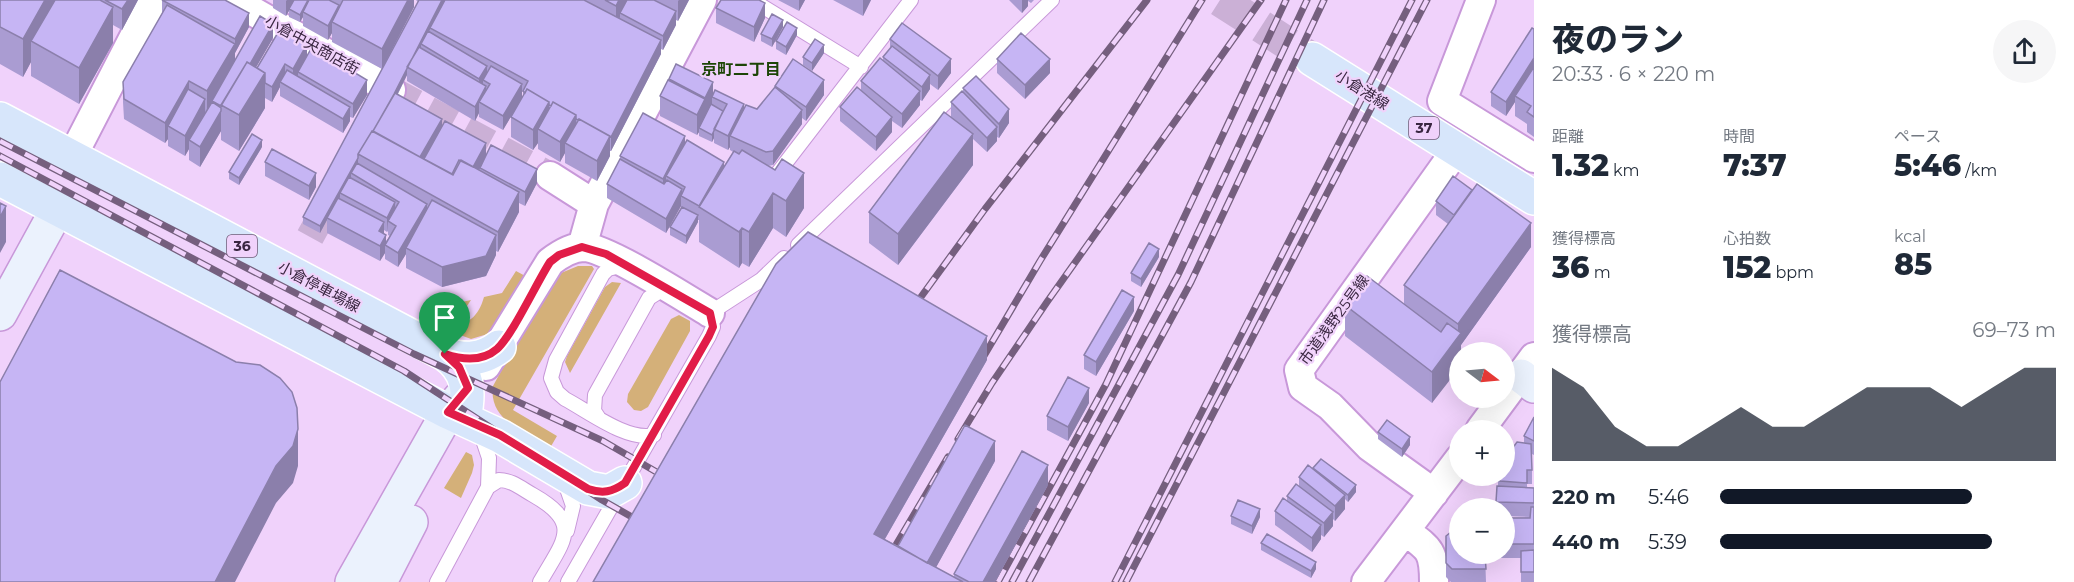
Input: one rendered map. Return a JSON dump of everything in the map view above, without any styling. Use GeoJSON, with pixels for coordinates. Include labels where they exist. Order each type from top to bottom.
{"type":"FeatureCollection","features":[{"type":"Feature","properties":{"kind":"main road","name":"小倉港線"},"geometry":{"type":"LineString","coordinates":[[1312,59],[1457,149],[1532,192]]}},
{"type":"Feature","properties":{"kind":"main road","name":"小倉停車場線"},"geometry":{"type":"LineString","coordinates":[[0,119],[445,354],[459,367],[465,411]]}},
{"type":"Feature","properties":{"kind":"main road"},"geometry":{"type":"LineString","coordinates":[[0,179],[465,411],[555,469],[595,491],[609,492],[625,483]]}},
{"type":"Feature","properties":{"kind":"main road"},"geometry":{"type":"LineString","coordinates":[[445,354],[471,359],[483,357],[500,347]]}},
{"type":"Feature","properties":{"kind":"street"},"geometry":{"type":"LineString","coordinates":[[72,157],[153,0]]}},
{"type":"Feature","properties":{"kind":"street","name":"小倉中央商店街"},"geometry":{"type":"LineString","coordinates":[[233,0],[391,90]]}},
{"type":"Feature","properties":{"kind":"street"},"geometry":{"type":"LineString","coordinates":[[582,247],[594,204],[646,123],[702,0]]}},
{"type":"Feature","properties":{"kind":"street"},"geometry":{"type":"LineString","coordinates":[[1481,0],[1442,101],[1534,158]]}},
{"type":"Feature","properties":{"kind":"street","name":"市道浅野25号線"},"geometry":{"type":"LineString","coordinates":[[1434,493],[1370,447],[1330,406],[1303,387],[1299,370],[1457,149]]}},
{"type":"Feature","properties":{"kind":"street"},"geometry":{"type":"LineString","coordinates":[[550,176],[594,204]]}},
{"type":"Feature","properties":{"kind":"street"},"geometry":{"type":"LineString","coordinates":[[0,314],[58,208]]}},
{"type":"Feature","properties":{"kind":"street"},"geometry":{"type":"LineString","coordinates":[[352,582],[465,411],[550,262],[559,255],[582,247],[601,251],[710,313]]}},
{"type":"Feature","properties":{"kind":"street"},"geometry":{"type":"LineString","coordinates":[[1489,420],[1530,373]]}},
{"type":"Feature","properties":{"kind":"street"},"geometry":{"type":"LineString","coordinates":[[381,582],[447,456],[465,411]]}},
{"type":"Feature","properties":{"kind":"street"},"geometry":{"type":"LineString","coordinates":[[1366,582],[1449,473]]}},
{"type":"Feature","properties":{"kind":"street"},"geometry":{"type":"LineString","coordinates":[[1405,531],[1431,552],[1434,559],[1434,582]]}},
{"type":"Feature","properties":{"kind":"lane"},"geometry":{"type":"LineString","coordinates":[[752,0],[861,67]]}},
{"type":"Feature","properties":{"kind":"lane"},"geometry":{"type":"LineString","coordinates":[[768,185],[911,0]]}},
{"type":"Feature","properties":{"kind":"lane"},"geometry":{"type":"LineString","coordinates":[[568,582],[709,336],[713,327],[710,313],[761,280],[1052,0]]}},
{"type":"Feature","properties":{"kind":"lane"},"geometry":{"type":"LineString","coordinates":[[625,265],[608,269],[603,274],[552,369],[551,378],[557,392],[598,417],[637,436],[654,435]]}},
{"type":"Feature","properties":{"kind":"lane"},"geometry":{"type":"LineString","coordinates":[[598,417],[594,411],[595,395],[649,298],[660,291],[675,293]]}},
{"type":"Feature","properties":{"kind":"lane"},"geometry":{"type":"LineString","coordinates":[[465,411],[489,458],[488,488]]}},
{"type":"Feature","properties":{"kind":"lane"},"geometry":{"type":"LineString","coordinates":[[540,582],[564,538],[573,506],[568,488],[555,469]]}},
{"type":"Feature","properties":{"kind":"lane"},"geometry":{"type":"LineString","coordinates":[[438,582],[488,488],[499,480],[506,480],[550,505],[563,519],[564,538]]}},
{"type":"Feature","properties":{"kind":"shaded area"},"geometry":{"type":"Polygon","coordinates":[[[578,266],[592,266],[594,269],[513,410],[557,436],[550,448],[520,431],[502,417],[493,398],[493,386],[547,287],[561,273],[578,266]]]}},
{"type":"Feature","properties":{"kind":"shaded area"},"geometry":{"type":"Polygon","coordinates":[[[516,271],[529,278],[491,333],[471,339],[444,329],[446,325],[460,324],[471,319],[482,304],[484,297],[502,293],[516,271]]]}},
{"type":"Feature","properties":{"kind":"shaded area"},"geometry":{"type":"Polygon","coordinates":[[[612,282],[621,283],[570,373],[565,362],[567,356],[605,287],[612,282]]]}},
{"type":"Feature","properties":{"kind":"shaded area"},"geometry":{"type":"Polygon","coordinates":[[[471,300],[463,312],[441,312],[434,308],[471,300]]]}},
{"type":"Feature","properties":{"kind":"shaded area"},"geometry":{"type":"Polygon","coordinates":[[[679,315],[690,321],[690,331],[648,407],[641,411],[634,410],[627,402],[628,394],[671,319],[679,315]]]}},
{"type":"Feature","properties":{"kind":"shaded area"},"geometry":{"type":"Polygon","coordinates":[[[466,452],[472,455],[474,465],[461,498],[444,488],[466,452]]]}},
{"type":"Feature","properties":{"kind":"building"},"geometry":{"type":"Polygon","coordinates":[[[0,0],[45,0],[23,39],[0,27],[0,0]]]}},
{"type":"Feature","properties":{"kind":"building"},"geometry":{"type":"Polygon","coordinates":[[[55,0],[100,0],[113,7],[79,68],[31,41],[55,0]]]}},
{"type":"Feature","properties":{"kind":"building"},"geometry":{"type":"Polygon","coordinates":[[[105,0],[128,0],[122,9],[105,0]]]}},
{"type":"Feature","properties":{"kind":"building"},"geometry":{"type":"Polygon","coordinates":[[[162,0],[225,0],[249,13],[235,39],[162,0]]]}},
{"type":"Feature","properties":{"kind":"building"},"geometry":{"type":"Polygon","coordinates":[[[294,0],[308,0],[300,15],[289,9],[294,0]]]}},
{"type":"Feature","properties":{"kind":"building"},"geometry":{"type":"Polygon","coordinates":[[[309,0],[329,0],[339,5],[328,26],[303,12],[309,0]]]}},
{"type":"Feature","properties":{"kind":"building"},"geometry":{"type":"Polygon","coordinates":[[[343,0],[408,0],[382,49],[332,22],[343,0]]]}},
{"type":"Feature","properties":{"kind":"building"},"geometry":{"type":"Polygon","coordinates":[[[419,0],[442,0],[394,94],[358,154],[358,158],[320,226],[303,217],[419,0]]]}},
{"type":"Feature","properties":{"kind":"building"},"geometry":{"type":"Polygon","coordinates":[[[445,0],[584,0],[661,40],[611,137],[576,119],[576,115],[553,102],[551,106],[549,105],[549,102],[527,89],[525,93],[523,91],[528,81],[430,28],[445,0]]]}},
{"type":"Feature","properties":{"kind":"building"},"geometry":{"type":"Polygon","coordinates":[[[605,0],[619,0],[616,6],[605,0]]]}},
{"type":"Feature","properties":{"kind":"building"},"geometry":{"type":"Polygon","coordinates":[[[627,0],[654,0],[676,11],[663,36],[620,13],[627,0]]]}},
{"type":"Feature","properties":{"kind":"building"},"geometry":{"type":"Polygon","coordinates":[[[721,0],[759,0],[765,3],[754,27],[716,8],[721,0]]]}},
{"type":"Feature","properties":{"kind":"building"},"geometry":{"type":"Polygon","coordinates":[[[167,5],[235,44],[207,91],[189,81],[165,123],[124,99],[123,82],[167,5]]]}},
{"type":"Feature","properties":{"kind":"building"},"geometry":{"type":"Polygon","coordinates":[[[772,14],[783,20],[772,39],[761,34],[772,14]]]}},
{"type":"Feature","properties":{"kind":"building"},"geometry":{"type":"Polygon","coordinates":[[[260,16],[273,24],[250,64],[247,62],[221,106],[212,101],[260,16]]]}},
{"type":"Feature","properties":{"kind":"building"},"geometry":{"type":"Polygon","coordinates":[[[787,22],[797,28],[786,47],[776,41],[787,22]]]}},
{"type":"Feature","properties":{"kind":"building"},"geometry":{"type":"Polygon","coordinates":[[[902,23],[951,59],[938,76],[890,39],[902,23]]]}},
{"type":"Feature","properties":{"kind":"building"},"geometry":{"type":"Polygon","coordinates":[[[1532,28],[1534,29],[1534,58],[1506,102],[1491,92],[1532,28]]]}},
{"type":"Feature","properties":{"kind":"building"},"geometry":{"type":"Polygon","coordinates":[[[280,29],[307,44],[293,69],[285,64],[272,87],[265,83],[265,73],[257,68],[280,29]]]}},
{"type":"Feature","properties":{"kind":"building"},"geometry":{"type":"Polygon","coordinates":[[[428,31],[487,66],[479,79],[421,44],[428,31]]]}},
{"type":"Feature","properties":{"kind":"building"},"geometry":{"type":"Polygon","coordinates":[[[1021,33],[1050,59],[1025,85],[997,59],[1021,33]]]}},
{"type":"Feature","properties":{"kind":"building"},"geometry":{"type":"Polygon","coordinates":[[[815,39],[824,45],[812,63],[803,57],[815,39]]]}},
{"type":"Feature","properties":{"kind":"building"},"geometry":{"type":"Polygon","coordinates":[[[892,46],[930,75],[922,87],[883,57],[892,46]]]}},
{"type":"Feature","properties":{"kind":"building"},"geometry":{"type":"Polygon","coordinates":[[[312,47],[367,80],[353,104],[298,72],[312,47]]]}},
{"type":"Feature","properties":{"kind":"building"},"geometry":{"type":"Polygon","coordinates":[[[419,47],[486,86],[475,107],[407,67],[419,47]]]}},
{"type":"Feature","properties":{"kind":"building"},"geometry":{"type":"Polygon","coordinates":[[[880,58],[920,91],[902,114],[861,81],[880,58]]]}},
{"type":"Feature","properties":{"kind":"building"},"geometry":{"type":"Polygon","coordinates":[[[793,59],[824,80],[806,107],[775,86],[793,59]]]}},
{"type":"Feature","properties":{"kind":"building"},"geometry":{"type":"Polygon","coordinates":[[[247,62],[265,73],[239,115],[221,105],[247,62]]]}},
{"type":"Feature","properties":{"kind":"building"},"geometry":{"type":"Polygon","coordinates":[[[676,64],[713,82],[705,98],[669,79],[676,64]]]}},
{"type":"Feature","properties":{"kind":"building"},"geometry":{"type":"Polygon","coordinates":[[[491,66],[522,84],[503,116],[479,102],[490,84],[483,80],[491,66]]]}},
{"type":"Feature","properties":{"kind":"building"},"geometry":{"type":"Polygon","coordinates":[[[1534,67],[1534,117],[1527,112],[1531,106],[1515,96],[1534,67]]]}},
{"type":"Feature","properties":{"kind":"building"},"geometry":{"type":"Polygon","coordinates":[[[287,70],[350,107],[343,119],[280,82],[287,70]]]}},
{"type":"Feature","properties":{"kind":"building"},"geometry":{"type":"Polygon","coordinates":[[[976,76],[1009,109],[999,124],[963,88],[976,76]]]}},
{"type":"Feature","properties":{"kind":"building"},"geometry":{"type":"Polygon","coordinates":[[[668,80],[705,99],[697,115],[660,96],[668,80]]]}},
{"type":"Feature","properties":{"kind":"building"},"geometry":{"type":"Polygon","coordinates":[[[775,87],[802,110],[773,151],[766,152],[730,136],[746,105],[757,109],[775,87]]]}},
{"type":"Feature","properties":{"kind":"building"},"geometry":{"type":"Polygon","coordinates":[[[857,87],[892,117],[876,137],[840,107],[857,87]]]}},
{"type":"Feature","properties":{"kind":"building"},"geometry":{"type":"Polygon","coordinates":[[[188,89],[205,99],[185,136],[168,126],[188,89]]]}},
{"type":"Feature","properties":{"kind":"building"},"geometry":{"type":"Polygon","coordinates":[[[527,89],[549,102],[533,130],[511,117],[527,89]]]}},
{"type":"Feature","properties":{"kind":"building"},"geometry":{"type":"Polygon","coordinates":[[[715,90],[744,104],[728,136],[714,129],[727,104],[712,97],[715,90]]]}},
{"type":"Feature","properties":{"kind":"building"},"geometry":{"type":"Polygon","coordinates":[[[962,91],[997,127],[987,138],[951,102],[962,91]]]}},
{"type":"Feature","properties":{"kind":"building"},"geometry":{"type":"Polygon","coordinates":[[[395,93],[442,119],[420,157],[373,131],[395,93]]]}},
{"type":"Feature","properties":{"kind":"building"},"geometry":{"type":"Polygon","coordinates":[[[212,102],[221,108],[221,111],[200,147],[189,140],[212,102]]]}},
{"type":"Feature","properties":{"kind":"building"},"geometry":{"type":"Polygon","coordinates":[[[553,102],[576,115],[560,142],[538,129],[553,102]]]}},
{"type":"Feature","properties":{"kind":"building"},"geometry":{"type":"Polygon","coordinates":[[[711,104],[723,111],[712,135],[699,128],[711,104]]]}},
{"type":"Feature","properties":{"kind":"building"},"geometry":{"type":"Polygon","coordinates":[[[944,112],[973,134],[898,234],[869,212],[944,112]]]}},
{"type":"Feature","properties":{"kind":"building"},"geometry":{"type":"Polygon","coordinates":[[[643,113],[685,136],[663,179],[620,156],[643,113]]]}},
{"type":"Feature","properties":{"kind":"building"},"geometry":{"type":"Polygon","coordinates":[[[579,119],[610,136],[597,161],[565,143],[579,119]]]}},
{"type":"Feature","properties":{"kind":"building"},"geometry":{"type":"Polygon","coordinates":[[[445,121],[486,143],[473,167],[459,160],[452,174],[424,159],[445,121]]]}},
{"type":"Feature","properties":{"kind":"building"},"geometry":{"type":"Polygon","coordinates":[[[372,131],[453,175],[461,160],[519,192],[498,232],[358,154],[372,131]]]}},
{"type":"Feature","properties":{"kind":"building"},"geometry":{"type":"Polygon","coordinates":[[[252,134],[262,140],[239,178],[229,172],[252,134]]]}},
{"type":"Feature","properties":{"kind":"building"},"geometry":{"type":"Polygon","coordinates":[[[687,140],[724,162],[699,206],[681,196],[685,187],[666,176],[687,140]]]}},
{"type":"Feature","properties":{"kind":"building"},"geometry":{"type":"Polygon","coordinates":[[[491,145],[537,169],[525,192],[480,168],[491,145]]]}},
{"type":"Feature","properties":{"kind":"building"},"geometry":{"type":"Polygon","coordinates":[[[272,149],[316,173],[309,186],[265,162],[272,149]]]}},
{"type":"Feature","properties":{"kind":"building"},"geometry":{"type":"Polygon","coordinates":[[[742,150],[775,170],[782,159],[804,173],[786,201],[773,193],[749,232],[742,228],[739,232],[699,207],[734,151],[739,154],[742,150]]]}},
{"type":"Feature","properties":{"kind":"building"},"geometry":{"type":"Polygon","coordinates":[[[620,159],[664,184],[667,180],[682,189],[666,219],[607,184],[620,159]]]}},
{"type":"Feature","properties":{"kind":"building"},"geometry":{"type":"Polygon","coordinates":[[[357,163],[427,204],[398,253],[385,245],[396,226],[388,221],[399,202],[351,173],[357,163]]]}},
{"type":"Feature","properties":{"kind":"building"},"geometry":{"type":"Polygon","coordinates":[[[1453,176],[1472,190],[1454,215],[1436,201],[1453,176]]]}},
{"type":"Feature","properties":{"kind":"building"},"geometry":{"type":"Polygon","coordinates":[[[349,177],[395,202],[387,218],[340,193],[349,177]]]}},
{"type":"Feature","properties":{"kind":"building"},"geometry":{"type":"Polygon","coordinates":[[[1477,184],[1531,223],[1458,324],[1404,285],[1477,184]]]}},
{"type":"Feature","properties":{"kind":"building"},"geometry":{"type":"Polygon","coordinates":[[[338,198],[384,222],[379,231],[386,235],[380,246],[327,218],[338,198]]]}},
{"type":"Feature","properties":{"kind":"building"},"geometry":{"type":"Polygon","coordinates":[[[432,200],[496,235],[486,256],[442,267],[406,248],[432,200]]]}},
{"type":"Feature","properties":{"kind":"building"},"geometry":{"type":"Polygon","coordinates":[[[0,203],[6,206],[0,217],[0,203]]]}},
{"type":"Feature","properties":{"kind":"building"},"geometry":{"type":"Polygon","coordinates":[[[682,207],[698,215],[686,236],[670,227],[682,207]]]}},
{"type":"Feature","properties":{"kind":"building"},"geometry":{"type":"Polygon","coordinates":[[[808,232],[987,336],[874,534],[963,582],[593,582],[776,264],[808,232]]]}},
{"type":"Feature","properties":{"kind":"building"},"geometry":{"type":"Polygon","coordinates":[[[1149,243],[1159,249],[1141,279],[1131,273],[1149,243]]]}},
{"type":"Feature","properties":{"kind":"building"},"geometry":{"type":"Polygon","coordinates":[[[60,270],[236,362],[260,365],[280,378],[292,392],[297,408],[298,429],[293,446],[276,466],[215,582],[0,582],[0,382],[60,270]]]}},
{"type":"Feature","properties":{"kind":"building"},"geometry":{"type":"Polygon","coordinates":[[[1367,276],[1441,332],[1447,323],[1461,333],[1454,342],[1449,342],[1449,349],[1432,372],[1345,305],[1367,276]]]}},
{"type":"Feature","properties":{"kind":"building"},"geometry":{"type":"Polygon","coordinates":[[[1122,290],[1134,297],[1096,362],[1084,355],[1122,290]]]}},
{"type":"Feature","properties":{"kind":"building"},"geometry":{"type":"Polygon","coordinates":[[[1068,377],[1089,388],[1068,427],[1047,416],[1068,377]]]}},
{"type":"Feature","properties":{"kind":"building"},"geometry":{"type":"Polygon","coordinates":[[[1534,417],[1534,441],[1524,436],[1534,417]]]}},
{"type":"Feature","properties":{"kind":"building"},"geometry":{"type":"Polygon","coordinates":[[[1387,420],[1410,437],[1402,449],[1378,432],[1387,420]]]}},
{"type":"Feature","properties":{"kind":"building"},"geometry":{"type":"Polygon","coordinates":[[[965,425],[995,441],[927,563],[898,546],[965,425]]]}},
{"type":"Feature","properties":{"kind":"building"},"geometry":{"type":"Polygon","coordinates":[[[1517,442],[1531,444],[1532,470],[1527,470],[1527,483],[1515,482],[1515,445],[1517,442]]]}},
{"type":"Feature","properties":{"kind":"building"},"geometry":{"type":"Polygon","coordinates":[[[1022,451],[1048,465],[983,582],[969,582],[954,574],[1022,451]]]}},
{"type":"Feature","properties":{"kind":"building"},"geometry":{"type":"Polygon","coordinates":[[[1321,459],[1356,485],[1348,495],[1313,468],[1321,459]]]}},
{"type":"Feature","properties":{"kind":"building"},"geometry":{"type":"Polygon","coordinates":[[[1308,465],[1345,495],[1335,506],[1299,477],[1308,465]]]}},
{"type":"Feature","properties":{"kind":"building"},"geometry":{"type":"Polygon","coordinates":[[[1296,484],[1333,512],[1324,523],[1287,496],[1296,484]]]}},
{"type":"Feature","properties":{"kind":"building"},"geometry":{"type":"Polygon","coordinates":[[[1497,486],[1534,488],[1534,503],[1515,502],[1515,498],[1496,498],[1497,486]]]}},
{"type":"Feature","properties":{"kind":"building"},"geometry":{"type":"Polygon","coordinates":[[[1283,498],[1321,525],[1312,538],[1275,511],[1283,498]]]}},
{"type":"Feature","properties":{"kind":"building"},"geometry":{"type":"Polygon","coordinates":[[[1238,500],[1260,509],[1252,526],[1231,516],[1238,500]]]}},
{"type":"Feature","properties":{"kind":"building"},"geometry":{"type":"Polygon","coordinates":[[[1531,507],[1534,507],[1534,544],[1515,544],[1515,518],[1530,518],[1531,507]]]}},
{"type":"Feature","properties":{"kind":"building"},"geometry":{"type":"Polygon","coordinates":[[[1267,534],[1316,562],[1311,571],[1261,543],[1267,534]]]}},
{"type":"Feature","properties":{"kind":"building"},"geometry":{"type":"Polygon","coordinates":[[[1449,534],[1449,564],[1486,564],[1486,569],[1452,569],[1446,563],[1446,536],[1449,534]]]}},
{"type":"Feature","properties":{"kind":"building"},"geometry":{"type":"Polygon","coordinates":[[[1534,550],[1534,572],[1521,572],[1521,551],[1534,550]]]}},
{"type":"Feature","properties":{"kind":"tunnel"},"geometry":{"type":"LineString","coordinates":[[1220,0],[1312,59]]}},
{"type":"Feature","properties":{"kind":"tunnel"},"geometry":{"type":"LineString","coordinates":[[391,90],[550,176]]}},
{"type":"Feature","properties":{"kind":"tunnel"},"geometry":{"type":"LineString","coordinates":[[310,237],[333,195]]}},
{"type":"Feature","properties":{"kind":"railway"},"geometry":{"type":"LineString","coordinates":[[910,312],[985,209],[1147,0]]}},
{"type":"Feature","properties":{"kind":"railway"},"geometry":{"type":"LineString","coordinates":[[978,366],[1040,261],[1202,0]]}},
{"type":"Feature","properties":{"kind":"railway"},"geometry":{"type":"LineString","coordinates":[[958,439],[992,383],[1047,302],[1261,0]]}},
{"type":"Feature","properties":{"kind":"railway"},"geometry":{"type":"LineString","coordinates":[[998,582],[1106,384],[1286,0]]}},
{"type":"Feature","properties":{"kind":"railway"},"geometry":{"type":"LineString","coordinates":[[1012,582],[1178,275],[1307,0]]}},
{"type":"Feature","properties":{"kind":"railway"},"geometry":{"type":"LineString","coordinates":[[1029,582],[1191,282],[1324,0]]}},
{"type":"Feature","properties":{"kind":"railway"},"geometry":{"type":"LineString","coordinates":[[1115,582],[1412,0]]}},
{"type":"Feature","properties":{"kind":"railway"},"geometry":{"type":"LineString","coordinates":[[1126,582],[1427,0]]}},
{"type":"Feature","properties":{"kind":"railway"},"geometry":{"type":"LineString","coordinates":[[0,141],[414,354],[603,441],[672,481]]}},
{"type":"Feature","properties":{"kind":"railway"},"geometry":{"type":"LineString","coordinates":[[0,156],[404,371],[602,500],[646,525]]}},
{"type":"Feature","properties":{"kind":"railway"},"geometry":{"type":"LineString","coordinates":[[874,582],[948,457]]}},
{"type":"Feature","properties":{"kind":"district","name":"京町二丁目"},"geometry":{"type":"Point","coordinates":[741,69]}},
{"type":"Feature","properties":{"kind":"route"},"geometry":{"type":"LineString","coordinates":[[582,247],[606,254],[710,313],[713,320],[709,336],[625,483],[616,490],[603,493],[588,489],[500,435],[448,412],[468,388],[459,367],[445,354],[471,359],[483,357],[500,347],[550,262],[559,255],[582,247]]}}]}
